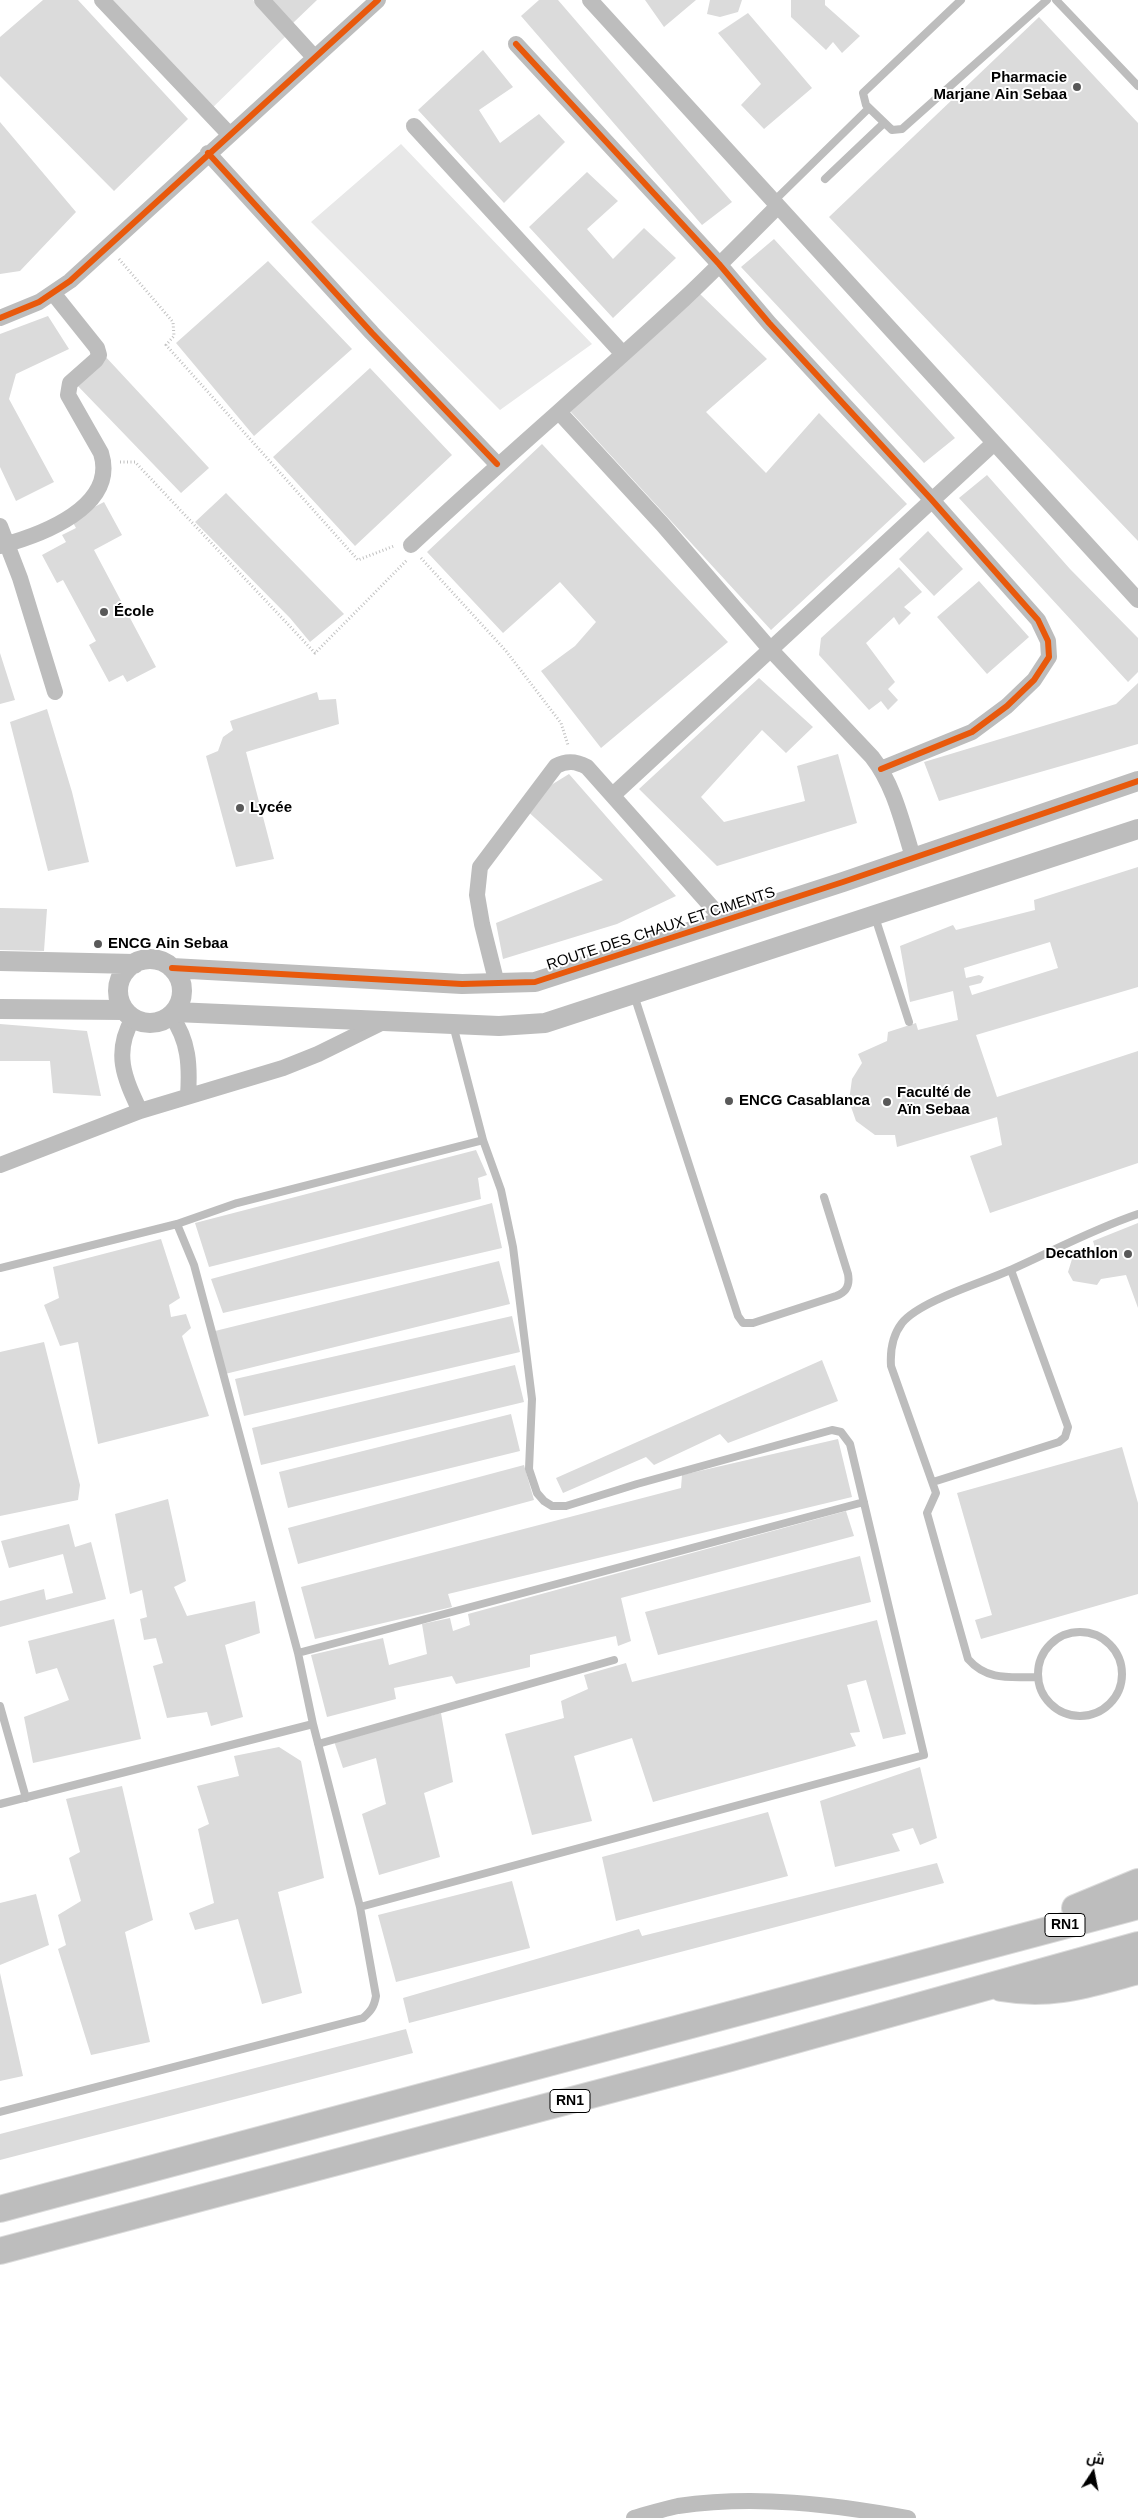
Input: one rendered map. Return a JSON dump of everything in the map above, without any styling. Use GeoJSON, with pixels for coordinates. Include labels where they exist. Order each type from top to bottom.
{"type":"FeatureCollection","features":[{"type":"Feature","properties":{"kind":"highway"},"geometry":{"type":"LineString","coordinates":[[991,1943],[1138,1882]]}},
{"type":"Feature","properties":{"kind":"highway","name":"RN1"},"geometry":{"type":"LineString","coordinates":[[0,2209],[991,1943],[1138,1906]]}},
{"type":"Feature","properties":{"kind":"highway","name":"RN1"},"geometry":{"type":"LineString","coordinates":[[0,2250],[731,2058],[1138,1945]]}},
{"type":"Feature","properties":{"kind":"highway"},"geometry":{"type":"LineString","coordinates":[[990,1986],[1030,1992],[1058,1991],[1138,1970]]}},
{"type":"Feature","properties":{"kind":"street"},"geometry":{"type":"LineString","coordinates":[[102,0],[229,134]]}},
{"type":"Feature","properties":{"kind":"street"},"geometry":{"type":"LineString","coordinates":[[262,0],[314,57]]}},
{"type":"Feature","properties":{"kind":"street"},"geometry":{"type":"LineString","coordinates":[[0,318],[39,302],[53,293],[108,247],[208,153],[378,0]]}},
{"type":"Feature","properties":{"kind":"street"},"geometry":{"type":"LineString","coordinates":[[590,0],[1138,600]]}},
{"type":"Feature","properties":{"kind":"street"},"geometry":{"type":"LineString","coordinates":[[516,44],[719,264],[769,323],[932,499],[1038,620],[1048,641],[1049,657],[1034,680],[1007,706],[972,732],[881,769]]}},
{"type":"Feature","properties":{"kind":"street"},"geometry":{"type":"LineString","coordinates":[[414,126],[623,354]]}},
{"type":"Feature","properties":{"kind":"street"},"geometry":{"type":"LineString","coordinates":[[208,153],[372,333],[497,464]]}},
{"type":"Feature","properties":{"kind":"street"},"geometry":{"type":"LineString","coordinates":[[414,548],[497,464],[559,412],[719,264],[776,203]]}},
{"type":"Feature","properties":{"kind":"street"},"geometry":{"type":"LineString","coordinates":[[4,545],[58,523],[87,504],[101,488],[104,462],[96,443],[68,395],[70,383],[98,357],[97,348],[53,293]]}},
{"type":"Feature","properties":{"kind":"street"},"geometry":{"type":"LineString","coordinates":[[559,412],[662,524],[770,649],[881,769],[895,800],[913,856]]}},
{"type":"Feature","properties":{"kind":"street"},"geometry":{"type":"LineString","coordinates":[[613,795],[994,443]]}},
{"type":"Feature","properties":{"kind":"street"},"geometry":{"type":"LineString","coordinates":[[0,526],[4,545],[55,692]]}},
{"type":"Feature","properties":{"kind":"street"},"geometry":{"type":"LineString","coordinates":[[497,984],[477,895],[480,867],[556,766],[574,762],[587,767],[725,922]]}},
{"type":"Feature","properties":{"kind":"street","name":"ROUTE DES CHAUX ET CIMENTS"},"geometry":{"type":"LineString","coordinates":[[172,968],[497,984],[522,984],[549,979],[725,922],[913,856],[1138,781]]}},
{"type":"Feature","properties":{"kind":"street"},"geometry":{"type":"LineString","coordinates":[[0,1010],[129,1014],[152,1023],[173,1014],[385,1022],[533,1025],[559,1019],[634,995],[1138,829]]}},
{"type":"Feature","properties":{"kind":"street"},"geometry":{"type":"LineString","coordinates":[[0,961],[134,964],[149,960],[165,963],[179,977],[182,989],[180,1001],[173,1014]]}},
{"type":"Feature","properties":{"kind":"street"},"geometry":{"type":"LineString","coordinates":[[134,964],[124,974],[119,988],[120,1002],[129,1014],[122,1068],[140,1110]]}},
{"type":"Feature","properties":{"kind":"street"},"geometry":{"type":"LineString","coordinates":[[173,1014],[187,1048],[188,1096]]}},
{"type":"Feature","properties":{"kind":"street"},"geometry":{"type":"LineString","coordinates":[[0,1165],[140,1110],[283,1068],[349,1040],[385,1022]]}},
{"type":"Feature","properties":{"kind":"street"},"geometry":{"type":"LineString","coordinates":[[634,2518],[677,2506],[774,2500],[835,2505],[908,2518]]}},
{"type":"Feature","properties":{"kind":"lane"},"geometry":{"type":"LineString","coordinates":[[961,0],[865,89],[862,97],[869,108],[892,130],[902,129],[1046,0]]}},
{"type":"Feature","properties":{"kind":"lane"},"geometry":{"type":"LineString","coordinates":[[1056,0],[1138,86]]}},
{"type":"Feature","properties":{"kind":"lane"},"geometry":{"type":"LineString","coordinates":[[776,203],[869,108]]}},
{"type":"Feature","properties":{"kind":"lane"},"geometry":{"type":"LineString","coordinates":[[825,178],[884,123]]}},
{"type":"Feature","properties":{"kind":"lane"},"geometry":{"type":"LineString","coordinates":[[875,916],[909,1022]]}},
{"type":"Feature","properties":{"kind":"lane"},"geometry":{"type":"LineString","coordinates":[[634,995],[738,1316],[743,1323],[753,1323],[836,1296],[846,1290],[849,1280],[848,1274],[824,1197]]}},
{"type":"Feature","properties":{"kind":"lane"},"geometry":{"type":"LineString","coordinates":[[360,1907],[924,1755],[850,1444],[846,1436],[837,1430],[745,1453],[566,1506],[552,1506],[538,1494],[528,1462],[532,1399],[513,1247],[501,1190],[483,1140],[453,1024]]}},
{"type":"Feature","properties":{"kind":"lane"},"geometry":{"type":"LineString","coordinates":[[0,1268],[177,1224],[237,1203],[483,1140]]}},
{"type":"Feature","properties":{"kind":"lane"},"geometry":{"type":"LineString","coordinates":[[1038,1677],[991,1675],[978,1670],[968,1659],[927,1513],[928,1505],[936,1497],[933,1482],[891,1366],[890,1350],[894,1336],[903,1322],[922,1307],[1011,1270],[1079,1236],[1138,1214]]}},
{"type":"Feature","properties":{"kind":"lane"},"geometry":{"type":"LineString","coordinates":[[0,2112],[362,2018],[370,2012],[376,1996],[360,1907],[312,1724],[298,1653],[194,1265],[177,1224]]}},
{"type":"Feature","properties":{"kind":"lane"},"geometry":{"type":"LineString","coordinates":[[933,1482],[1059,1442],[1067,1433],[1068,1427],[1011,1270]]}},
{"type":"Feature","properties":{"kind":"lane"},"geometry":{"type":"LineString","coordinates":[[298,1653],[864,1502]]}},
{"type":"Feature","properties":{"kind":"lane"},"geometry":{"type":"LineString","coordinates":[[1078,1633],[1088,1634],[1108,1643],[1115,1651],[1122,1672],[1120,1688],[1111,1702],[1098,1712],[1082,1716],[1066,1714],[1052,1706],[1040,1688],[1038,1677],[1040,1661],[1049,1646],[1062,1637],[1078,1633]]}},
{"type":"Feature","properties":{"kind":"lane"},"geometry":{"type":"LineString","coordinates":[[318,1744],[614,1660]]}},
{"type":"Feature","properties":{"kind":"lane"},"geometry":{"type":"LineString","coordinates":[[0,1706],[26,1798]]}},
{"type":"Feature","properties":{"kind":"lane"},"geometry":{"type":"LineString","coordinates":[[0,1804],[312,1724]]}},
{"type":"Feature","properties":{"kind":"path"},"geometry":{"type":"LineString","coordinates":[[108,247],[173,322],[174,336],[166,345],[358,560],[407,541],[414,548],[506,651],[561,723],[574,762]]}},
{"type":"Feature","properties":{"kind":"path"},"geometry":{"type":"LineString","coordinates":[[104,462],[135,462],[315,653],[414,548]]}},
{"type":"Feature","properties":{"kind":"shaded area"},"geometry":{"type":"Polygon","coordinates":[[[98,0],[253,0],[286,36],[205,115],[98,0]]]}},
{"type":"Feature","properties":{"kind":"shaded area"},"geometry":{"type":"Polygon","coordinates":[[[401,144],[592,344],[500,410],[311,222],[401,144]]]}},
{"type":"Feature","properties":{"kind":"building"},"geometry":{"type":"Polygon","coordinates":[[[43,0],[78,0],[188,119],[114,191],[0,76],[0,37],[43,0]]]}},
{"type":"Feature","properties":{"kind":"building"},"geometry":{"type":"Polygon","coordinates":[[[271,0],[317,0],[293,23],[271,0]]]}},
{"type":"Feature","properties":{"kind":"building"},"geometry":{"type":"Polygon","coordinates":[[[539,0],[558,0],[732,202],[702,225],[521,16],[539,0]]]}},
{"type":"Feature","properties":{"kind":"building"},"geometry":{"type":"Polygon","coordinates":[[[645,0],[696,0],[664,27],[645,0]]]}},
{"type":"Feature","properties":{"kind":"building"},"geometry":{"type":"Polygon","coordinates":[[[710,0],[742,0],[738,12],[720,17],[707,14],[710,0]]]}},
{"type":"Feature","properties":{"kind":"building"},"geometry":{"type":"Polygon","coordinates":[[[791,0],[825,0],[825,5],[860,36],[842,53],[833,42],[826,50],[791,17],[791,0]]]}},
{"type":"Feature","properties":{"kind":"building"},"geometry":{"type":"Polygon","coordinates":[[[748,13],[812,88],[764,129],[741,105],[761,84],[718,33],[748,13]]]}},
{"type":"Feature","properties":{"kind":"building"},"geometry":{"type":"Polygon","coordinates":[[[1039,17],[1138,123],[1138,541],[829,217],[1039,17]]]}},
{"type":"Feature","properties":{"kind":"building"},"geometry":{"type":"Polygon","coordinates":[[[483,50],[513,87],[479,110],[500,143],[539,114],[565,142],[504,203],[418,110],[483,50]]]}},
{"type":"Feature","properties":{"kind":"building"},"geometry":{"type":"Polygon","coordinates":[[[0,122],[76,212],[20,271],[0,274],[0,122]]]}},
{"type":"Feature","properties":{"kind":"building"},"geometry":{"type":"Polygon","coordinates":[[[587,172],[618,201],[587,229],[613,259],[644,228],[676,258],[613,318],[529,227],[587,172]]]}},
{"type":"Feature","properties":{"kind":"building"},"geometry":{"type":"Polygon","coordinates":[[[774,239],[955,438],[924,463],[741,267],[774,239]]]}},
{"type":"Feature","properties":{"kind":"building"},"geometry":{"type":"Polygon","coordinates":[[[268,261],[352,349],[254,436],[176,343],[268,261]]]}},
{"type":"Feature","properties":{"kind":"building"},"geometry":{"type":"Polygon","coordinates":[[[698,292],[767,359],[706,412],[766,473],[819,413],[907,504],[771,630],[570,411],[698,292]]]}},
{"type":"Feature","properties":{"kind":"building"},"geometry":{"type":"Polygon","coordinates":[[[48,316],[69,349],[16,374],[9,399],[54,482],[16,501],[0,467],[0,334],[48,316]]]}},
{"type":"Feature","properties":{"kind":"building"},"geometry":{"type":"Polygon","coordinates":[[[104,355],[209,468],[181,493],[74,382],[104,355]]]}},
{"type":"Feature","properties":{"kind":"building"},"geometry":{"type":"Polygon","coordinates":[[[370,368],[452,455],[355,546],[273,457],[370,368]]]}},
{"type":"Feature","properties":{"kind":"building"},"geometry":{"type":"Polygon","coordinates":[[[542,444],[728,642],[601,748],[541,671],[575,646],[596,622],[560,582],[503,633],[427,552],[542,444]]]}},
{"type":"Feature","properties":{"kind":"building"},"geometry":{"type":"Polygon","coordinates":[[[987,475],[1070,569],[1138,638],[1138,672],[1128,682],[959,498],[987,475]]]}},
{"type":"Feature","properties":{"kind":"building"},"geometry":{"type":"Polygon","coordinates":[[[226,493],[344,614],[310,642],[290,618],[195,522],[226,493]]]}},
{"type":"Feature","properties":{"kind":"building","name":"École"},"geometry":{"type":"Polygon","coordinates":[[[104,502],[122,535],[94,550],[156,667],[127,682],[123,675],[109,682],[89,645],[96,641],[63,580],[57,583],[42,555],[66,542],[62,535],[76,528],[71,519],[104,502]]]}},
{"type":"Feature","properties":{"kind":"building"},"geometry":{"type":"Polygon","coordinates":[[[928,531],[963,569],[934,596],[899,559],[928,531]]]}},
{"type":"Feature","properties":{"kind":"building"},"geometry":{"type":"Polygon","coordinates":[[[899,567],[922,592],[904,607],[911,613],[899,625],[894,617],[866,643],[895,682],[888,689],[898,700],[888,710],[881,701],[869,710],[819,655],[821,638],[899,567]]]}},
{"type":"Feature","properties":{"kind":"building"},"geometry":{"type":"Polygon","coordinates":[[[979,581],[1029,637],[987,674],[937,617],[979,581]]]}},
{"type":"Feature","properties":{"kind":"building"},"geometry":{"type":"Polygon","coordinates":[[[0,653],[15,700],[0,704],[0,653]]]}},
{"type":"Feature","properties":{"kind":"building"},"geometry":{"type":"Polygon","coordinates":[[[759,678],[813,727],[786,753],[762,730],[701,797],[724,822],[805,801],[797,766],[838,754],[857,823],[717,866],[639,789],[759,678]]]}},
{"type":"Feature","properties":{"kind":"building"},"geometry":{"type":"Polygon","coordinates":[[[1138,683],[1138,744],[939,801],[924,762],[1116,704],[1138,683]]]}},
{"type":"Feature","properties":{"kind":"building","name":"Lycée"},"geometry":{"type":"Polygon","coordinates":[[[317,692],[319,700],[336,699],[339,724],[246,752],[274,859],[236,867],[206,756],[218,751],[223,737],[233,730],[230,721],[317,692]]]}},
{"type":"Feature","properties":{"kind":"building"},"geometry":{"type":"Polygon","coordinates":[[[47,709],[72,792],[89,862],[48,871],[10,722],[47,709]]]}},
{"type":"Feature","properties":{"kind":"building"},"geometry":{"type":"Polygon","coordinates":[[[569,774],[676,896],[617,924],[503,959],[496,923],[603,880],[524,808],[543,790],[569,774]]]}},
{"type":"Feature","properties":{"kind":"building"},"geometry":{"type":"Polygon","coordinates":[[[1138,867],[1138,987],[976,1035],[997,1097],[1138,1051],[1138,1163],[990,1213],[970,1156],[1002,1145],[997,1117],[897,1147],[895,1135],[875,1135],[856,1121],[849,1101],[852,1079],[862,1063],[858,1054],[887,1041],[888,1032],[916,1023],[918,1030],[958,1020],[953,991],[910,1002],[900,946],[953,925],[956,930],[1035,910],[1034,900],[1138,867]],[[1050,942],[964,968],[966,978],[979,975],[984,977],[981,983],[969,986],[972,995],[1058,968],[1050,942]]]}},
{"type":"Feature","properties":{"kind":"building"},"geometry":{"type":"Polygon","coordinates":[[[0,908],[47,909],[44,951],[0,950],[0,908]]]}},
{"type":"Feature","properties":{"kind":"building"},"geometry":{"type":"Polygon","coordinates":[[[0,1024],[87,1031],[101,1096],[53,1093],[50,1061],[0,1061],[0,1024]]]}},
{"type":"Feature","properties":{"kind":"building"},"geometry":{"type":"Polygon","coordinates":[[[476,1150],[487,1175],[478,1178],[481,1199],[209,1267],[195,1223],[476,1150]]]}},
{"type":"Feature","properties":{"kind":"building"},"geometry":{"type":"Polygon","coordinates":[[[492,1203],[502,1248],[223,1313],[211,1279],[492,1203]]]}},
{"type":"Feature","properties":{"kind":"building"},"geometry":{"type":"Polygon","coordinates":[[[1138,1223],[1138,1308],[1126,1275],[1101,1279],[1097,1285],[1073,1281],[1068,1272],[1072,1259],[1081,1251],[1097,1254],[1093,1241],[1138,1223]]]}},
{"type":"Feature","properties":{"kind":"building"},"geometry":{"type":"Polygon","coordinates":[[[161,1239],[180,1298],[169,1305],[171,1317],[186,1314],[191,1328],[182,1336],[209,1416],[98,1444],[78,1342],[60,1346],[44,1305],[59,1298],[53,1267],[161,1239]]]}},
{"type":"Feature","properties":{"kind":"building"},"geometry":{"type":"Polygon","coordinates":[[[499,1261],[510,1304],[225,1374],[215,1331],[499,1261]]]}},
{"type":"Feature","properties":{"kind":"building"},"geometry":{"type":"Polygon","coordinates":[[[512,1316],[520,1352],[244,1416],[235,1379],[512,1316]]]}},
{"type":"Feature","properties":{"kind":"building"},"geometry":{"type":"Polygon","coordinates":[[[44,1342],[80,1485],[78,1500],[0,1516],[0,1352],[44,1342]]]}},
{"type":"Feature","properties":{"kind":"building"},"geometry":{"type":"Polygon","coordinates":[[[822,1360],[838,1401],[728,1443],[720,1434],[654,1465],[646,1457],[563,1493],[556,1478],[822,1360]]]}},
{"type":"Feature","properties":{"kind":"building"},"geometry":{"type":"Polygon","coordinates":[[[515,1365],[524,1402],[261,1465],[252,1428],[515,1365]]]}},
{"type":"Feature","properties":{"kind":"building"},"geometry":{"type":"Polygon","coordinates":[[[511,1414],[520,1451],[288,1508],[279,1472],[511,1414]]]}},
{"type":"Feature","properties":{"kind":"building"},"geometry":{"type":"Polygon","coordinates":[[[838,1439],[852,1497],[448,1594],[452,1607],[315,1639],[301,1587],[681,1488],[682,1475],[838,1439]]]}},
{"type":"Feature","properties":{"kind":"building"},"geometry":{"type":"Polygon","coordinates":[[[1122,1447],[1138,1503],[1138,1594],[981,1639],[975,1620],[992,1615],[957,1493],[1122,1447]]]}},
{"type":"Feature","properties":{"kind":"building"},"geometry":{"type":"Polygon","coordinates":[[[524,1465],[534,1500],[298,1564],[288,1528],[524,1465]]]}},
{"type":"Feature","properties":{"kind":"building"},"geometry":{"type":"Polygon","coordinates":[[[168,1499],[186,1581],[174,1587],[187,1616],[255,1601],[260,1633],[225,1645],[243,1717],[211,1726],[207,1712],[167,1718],[153,1666],[163,1663],[156,1638],[144,1640],[140,1619],[147,1617],[142,1590],[130,1594],[115,1514],[168,1499]]]}},
{"type":"Feature","properties":{"kind":"building"},"geometry":{"type":"Polygon","coordinates":[[[846,1511],[854,1536],[621,1598],[631,1641],[618,1646],[616,1636],[530,1655],[530,1667],[456,1684],[452,1676],[394,1688],[396,1699],[327,1717],[311,1655],[383,1638],[389,1665],[427,1654],[422,1624],[450,1618],[453,1631],[470,1625],[468,1614],[846,1511]]]}},
{"type":"Feature","properties":{"kind":"building"},"geometry":{"type":"Polygon","coordinates":[[[69,1524],[75,1547],[91,1542],[106,1599],[0,1627],[0,1601],[44,1589],[46,1600],[73,1593],[63,1554],[9,1568],[1,1541],[69,1524]]]}},
{"type":"Feature","properties":{"kind":"building"},"geometry":{"type":"Polygon","coordinates":[[[860,1556],[871,1602],[658,1655],[645,1612],[860,1556]]]}},
{"type":"Feature","properties":{"kind":"building"},"geometry":{"type":"Polygon","coordinates":[[[114,1619],[141,1739],[33,1763],[24,1717],[69,1700],[57,1668],[36,1674],[28,1641],[114,1619]]]}},
{"type":"Feature","properties":{"kind":"building"},"geometry":{"type":"Polygon","coordinates":[[[877,1620],[906,1734],[883,1739],[866,1680],[847,1685],[860,1732],[850,1733],[856,1746],[653,1802],[632,1738],[574,1756],[592,1821],[532,1835],[505,1734],[564,1718],[561,1701],[588,1689],[584,1675],[626,1663],[632,1682],[877,1620]]]}},
{"type":"Feature","properties":{"kind":"building"},"geometry":{"type":"Polygon","coordinates":[[[441,1713],[453,1782],[424,1793],[440,1857],[379,1875],[362,1814],[386,1804],[376,1758],[343,1768],[334,1741],[441,1713]]]}},
{"type":"Feature","properties":{"kind":"building"},"geometry":{"type":"Polygon","coordinates":[[[279,1747],[301,1761],[324,1878],[278,1892],[302,1993],[262,2004],[238,1919],[195,1930],[189,1913],[214,1903],[198,1829],[209,1824],[197,1786],[239,1776],[234,1756],[279,1747]]]}},
{"type":"Feature","properties":{"kind":"building"},"geometry":{"type":"Polygon","coordinates":[[[920,1767],[937,1838],[920,1845],[913,1828],[892,1834],[900,1851],[835,1867],[820,1801],[920,1767]]]}},
{"type":"Feature","properties":{"kind":"building"},"geometry":{"type":"Polygon","coordinates":[[[122,1786],[153,1920],[125,1932],[150,2042],[91,2055],[58,1949],[66,1945],[58,1915],[81,1901],[69,1858],[80,1852],[66,1799],[122,1786]]]}},
{"type":"Feature","properties":{"kind":"building"},"geometry":{"type":"Polygon","coordinates":[[[768,1812],[788,1876],[616,1921],[602,1857],[768,1812]]]}},
{"type":"Feature","properties":{"kind":"building"},"geometry":{"type":"Polygon","coordinates":[[[937,1863],[944,1883],[409,2023],[403,1998],[639,1929],[642,1936],[937,1863]]]}},
{"type":"Feature","properties":{"kind":"building"},"geometry":{"type":"Polygon","coordinates":[[[512,1881],[530,1948],[396,1982],[378,1915],[512,1881]]]}},
{"type":"Feature","properties":{"kind":"building"},"geometry":{"type":"Polygon","coordinates":[[[36,1894],[49,1945],[0,1965],[0,1903],[36,1894]]]}},
{"type":"Feature","properties":{"kind":"building"},"geometry":{"type":"Polygon","coordinates":[[[0,1973],[23,2076],[0,2081],[0,1973]]]}},
{"type":"Feature","properties":{"kind":"building"},"geometry":{"type":"Polygon","coordinates":[[[406,2029],[413,2053],[0,2160],[0,2134],[406,2029]]]}},
{"type":"Feature","properties":{"kind":"cycle path"},"geometry":{"type":"LineString","coordinates":[[0,318],[39,302],[70,281],[378,0]]}},
{"type":"Feature","properties":{"kind":"cycle path"},"geometry":{"type":"LineString","coordinates":[[516,44],[719,264],[769,323],[931,499],[1038,620],[1048,641],[1049,657],[1034,680],[1007,706],[972,732],[881,769]]}},
{"type":"Feature","properties":{"kind":"cycle path"},"geometry":{"type":"LineString","coordinates":[[208,153],[372,333],[497,464]]}},
{"type":"Feature","properties":{"kind":"cycle path"},"geometry":{"type":"LineString","coordinates":[[172,968],[462,984],[535,982],[843,882],[1138,781]]}},
{"type":"Feature","properties":{"kind":"place","name":"Pharmacie Marjane Ain Sebaa"},"geometry":{"type":"Point","coordinates":[1077,87]}},
{"type":"Feature","properties":{"kind":"place","name":"École"},"geometry":{"type":"Point","coordinates":[104,612]}},
{"type":"Feature","properties":{"kind":"place","name":"Lycée"},"geometry":{"type":"Point","coordinates":[240,808]}},
{"type":"Feature","properties":{"kind":"place","name":"ENCG Ain Sebaa"},"geometry":{"type":"Point","coordinates":[98,944]}},
{"type":"Feature","properties":{"kind":"place","name":"ENCG Casablanca"},"geometry":{"type":"Point","coordinates":[729,1101]}},
{"type":"Feature","properties":{"kind":"place","name":"Faculté de Aïn Sebaa"},"geometry":{"type":"Point","coordinates":[887,1102]}},
{"type":"Feature","properties":{"kind":"place","name":"Decathlon"},"geometry":{"type":"Point","coordinates":[1128,1254]}}]}
